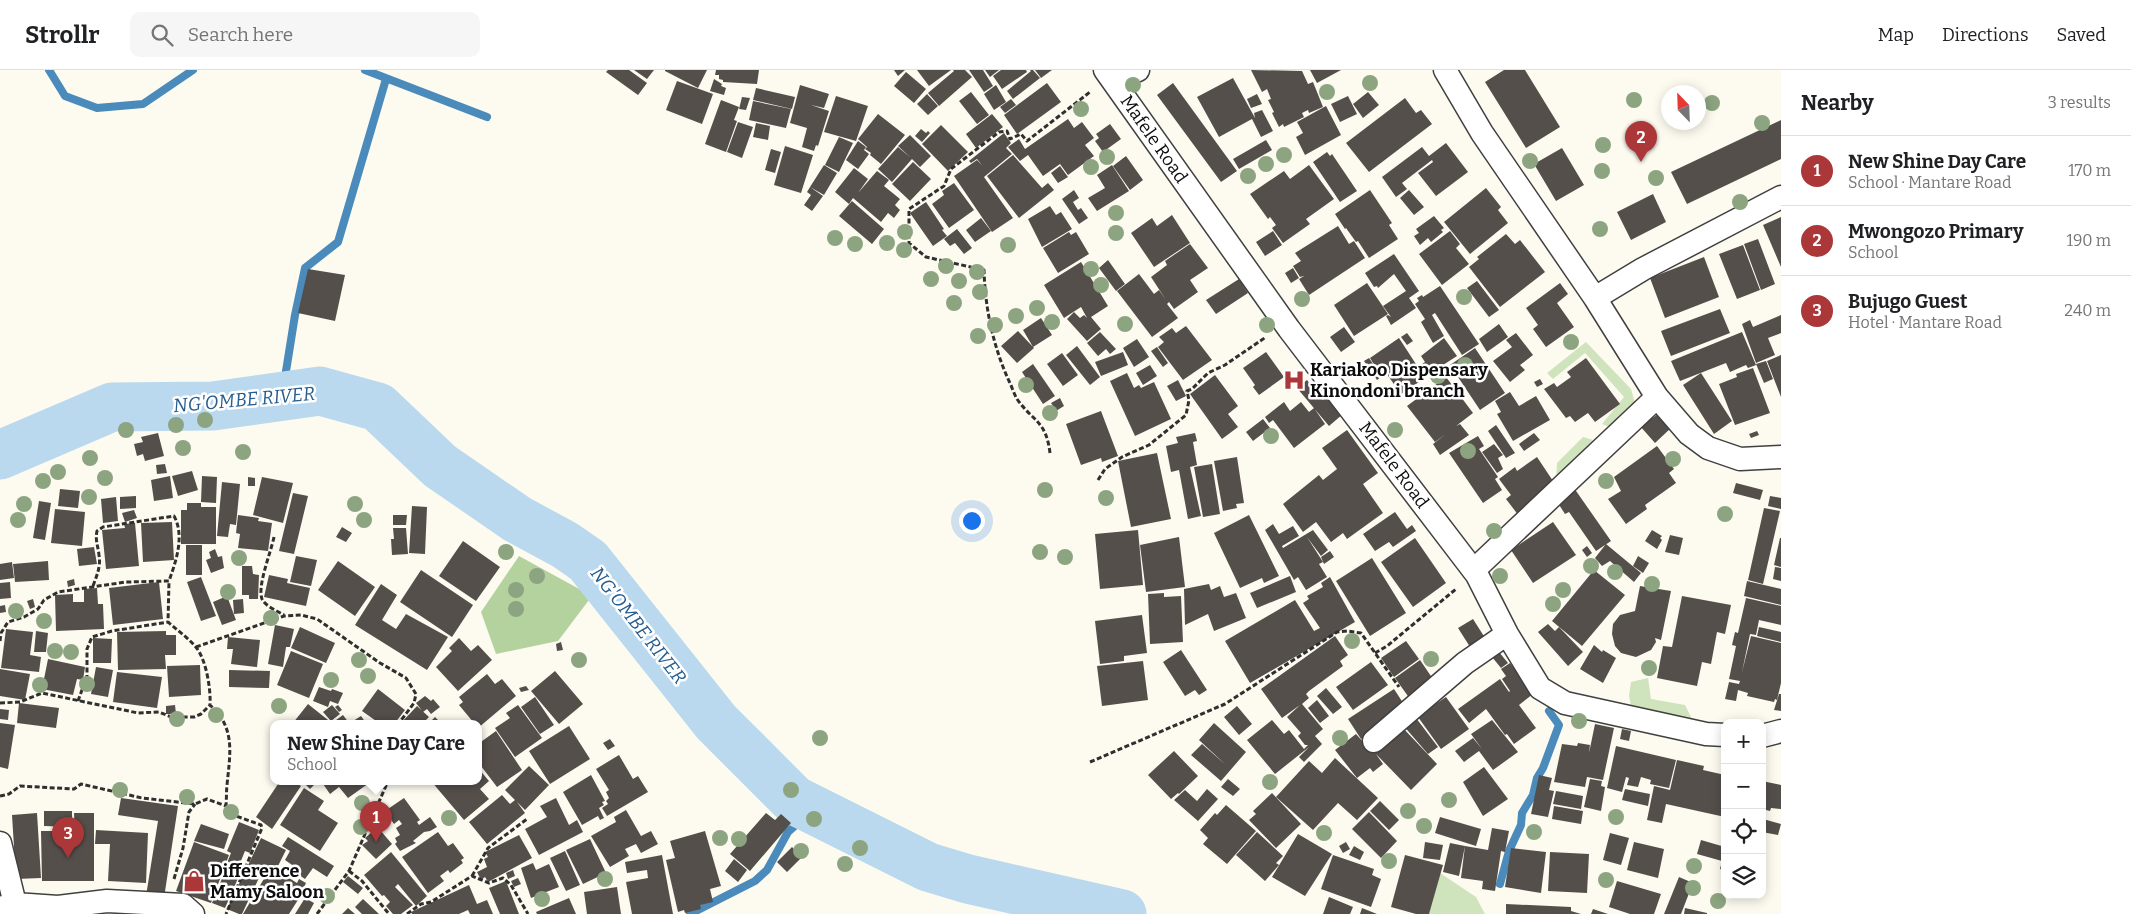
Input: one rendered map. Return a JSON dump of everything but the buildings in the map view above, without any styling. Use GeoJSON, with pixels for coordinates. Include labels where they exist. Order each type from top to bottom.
{"type":"FeatureCollection","features":[{"type":"Feature","properties":{"kind":"street"},"geometry":{"type":"LineString","coordinates":[[1109,76],[1138,70]]}},
{"type":"Feature","properties":{"kind":"street"},"geometry":{"type":"LineString","coordinates":[[1445,70],[1482,133],[1595,298],[1657,397],[1689,434],[1708,448],[1740,459],[1781,457]]}},
{"type":"Feature","properties":{"kind":"street","name":"Mafele Road"},"geometry":{"type":"LineString","coordinates":[[1109,76],[1289,329],[1476,573],[1507,634],[1540,688],[1565,703],[1706,734],[1721,735]]}},
{"type":"Feature","properties":{"kind":"street"},"geometry":{"type":"LineString","coordinates":[[1595,298],[1643,269],[1781,197]]}},
{"type":"Feature","properties":{"kind":"street"},"geometry":{"type":"LineString","coordinates":[[1476,573],[1657,397]]}},
{"type":"Feature","properties":{"kind":"street"},"geometry":{"type":"LineString","coordinates":[[1374,741],[1412,706],[1465,663],[1507,634]]}},
{"type":"Feature","properties":{"kind":"street"},"geometry":{"type":"LineString","coordinates":[[1766,735],[1781,731]]}},
{"type":"Feature","properties":{"kind":"street"},"geometry":{"type":"LineString","coordinates":[[0,843],[7,906],[58,907],[107,901],[183,906],[193,914]]}},
{"type":"Feature","properties":{"kind":"path"},"geometry":{"type":"LineString","coordinates":[[1050,453],[1048,438],[1042,426],[1017,398],[995,345],[985,301],[984,270],[926,257],[909,243],[909,209],[944,186],[951,169],[999,132],[1007,132],[1010,139],[1021,134],[1027,141],[1069,110],[1082,97],[1093,91]]}},
{"type":"Feature","properties":{"kind":"path"},"geometry":{"type":"LineString","coordinates":[[1098,480],[1105,469],[1122,457],[1149,445],[1186,415],[1189,400],[1187,391],[1192,389],[1208,373],[1225,365],[1261,342],[1271,332],[1289,329]]}},
{"type":"Feature","properties":{"kind":"path"},"geometry":{"type":"LineString","coordinates":[[93,586],[100,569],[100,556],[95,538],[96,531],[103,527],[174,516],[179,536],[177,558],[169,581],[168,622],[196,647],[205,669],[210,691],[210,705],[223,718],[226,726],[231,749],[225,812],[228,815],[258,823],[262,828],[226,914]]}},
{"type":"Feature","properties":{"kind":"path"},"geometry":{"type":"LineString","coordinates":[[274,537],[261,582],[262,598],[266,604],[284,616]]}},
{"type":"Feature","properties":{"kind":"path"},"geometry":{"type":"LineString","coordinates":[[1375,653],[1387,646],[1476,573]]}},
{"type":"Feature","properties":{"kind":"path"},"geometry":{"type":"LineString","coordinates":[[0,641],[1,633],[8,622],[24,617],[38,609],[44,600],[58,592],[93,586],[169,581]]}},
{"type":"Feature","properties":{"kind":"path"},"geometry":{"type":"LineString","coordinates":[[196,647],[284,616],[301,615],[317,620],[380,664],[406,678],[416,694],[414,703],[401,720]]}},
{"type":"Feature","properties":{"kind":"path"},"geometry":{"type":"LineString","coordinates":[[78,701],[87,676],[87,649],[92,637],[112,631],[168,622]]}},
{"type":"Feature","properties":{"kind":"path"},"geometry":{"type":"LineString","coordinates":[[1090,762],[1225,704],[1337,632],[1347,631],[1361,634],[1412,706]]}},
{"type":"Feature","properties":{"kind":"path"},"geometry":{"type":"LineString","coordinates":[[0,703],[20,702],[42,693],[138,713],[159,712],[171,717],[194,717],[210,705]]}},
{"type":"Feature","properties":{"kind":"path"},"geometry":{"type":"LineString","coordinates":[[0,796],[9,794],[20,786],[74,789],[81,784],[142,798],[195,804],[207,799],[226,806]]}},
{"type":"Feature","properties":{"kind":"path"},"geometry":{"type":"LineString","coordinates":[[317,914],[349,871],[386,785]]}},
{"type":"Feature","properties":{"kind":"path"},"geometry":{"type":"LineString","coordinates":[[165,906],[179,863],[189,812],[195,804]]}},
{"type":"Feature","properties":{"kind":"path"},"geometry":{"type":"LineString","coordinates":[[407,914],[421,904],[430,902],[472,876],[488,848],[527,819]]}},
{"type":"Feature","properties":{"kind":"path"},"geometry":{"type":"LineString","coordinates":[[349,871],[362,881],[390,914]]}},
{"type":"Feature","properties":{"kind":"path"},"geometry":{"type":"LineString","coordinates":[[472,876],[488,883],[503,878],[511,884],[528,914]]}},
{"type":"Feature","properties":{"kind":"green space"},"geometry":{"type":"Polygon","coordinates":[[[1586,342],[1631,389],[1635,403],[1612,428],[1602,424],[1624,397],[1585,353],[1553,379],[1547,373],[1586,342]]]}},
{"type":"Feature","properties":{"kind":"green space"},"geometry":{"type":"Polygon","coordinates":[[[1583,437],[1593,440],[1556,481],[1557,463],[1583,437]]]}},
{"type":"Feature","properties":{"kind":"green space"},"geometry":{"type":"Polygon","coordinates":[[[519,556],[592,596],[558,641],[496,654],[481,612],[519,556]]]}},
{"type":"Feature","properties":{"kind":"green space"},"geometry":{"type":"Polygon","coordinates":[[[1648,678],[1651,699],[1685,705],[1692,719],[1686,735],[1636,728],[1629,696],[1631,682],[1648,678]]]}},
{"type":"Feature","properties":{"kind":"green space"},"geometry":{"type":"Polygon","coordinates":[[[1440,873],[1476,897],[1485,914],[1428,914],[1440,873]]]}},
{"type":"Feature","properties":{"kind":"waterway"},"geometry":{"type":"LineString","coordinates":[[49,70],[65,96],[97,108],[143,104],[193,70]]}},
{"type":"Feature","properties":{"kind":"waterway"},"geometry":{"type":"LineString","coordinates":[[365,70],[487,117]]}},
{"type":"Feature","properties":{"kind":"waterway"},"geometry":{"type":"LineString","coordinates":[[282,396],[295,315],[305,268],[338,242],[386,79]]}},
{"type":"Feature","properties":{"kind":"waterway","name":"NG'OMBE RIVER"},"geometry":{"type":"LineString","coordinates":[[0,455],[112,407],[213,406],[320,391],[378,407],[440,466],[517,519],[565,545],[588,561],[716,722],[794,800],[928,867],[968,879],[1122,914]]}},
{"type":"Feature","properties":{"kind":"waterway"},"geometry":{"type":"LineString","coordinates":[[1500,884],[1509,851],[1521,825],[1522,813],[1533,795],[1537,778],[1543,768],[1559,725],[1549,711]]}},
{"type":"Feature","properties":{"kind":"waterway"},"geometry":{"type":"LineString","coordinates":[[690,914],[755,881],[767,870],[788,832],[808,814],[820,794],[847,827]]}},
{"type":"Feature","properties":{"kind":"place","name":"Mwongozo Primary"},"geometry":{"type":"Point","coordinates":[1641,162]}},
{"type":"Feature","properties":{"kind":"place","name":"Kariakoo Dispensary Kinondoni branch"},"geometry":{"type":"Point","coordinates":[1294,380]}},
{"type":"Feature","properties":{"kind":"place","name":"New Shine Day Care"},"geometry":{"type":"Point","coordinates":[376,842]}},
{"type":"Feature","properties":{"kind":"place","name":"Bujugo Guest"},"geometry":{"type":"Point","coordinates":[68,858]}},
{"type":"Feature","properties":{"kind":"place","name":"Difference Mamy Saloon"},"geometry":{"type":"Point","coordinates":[194,881]}}]}
